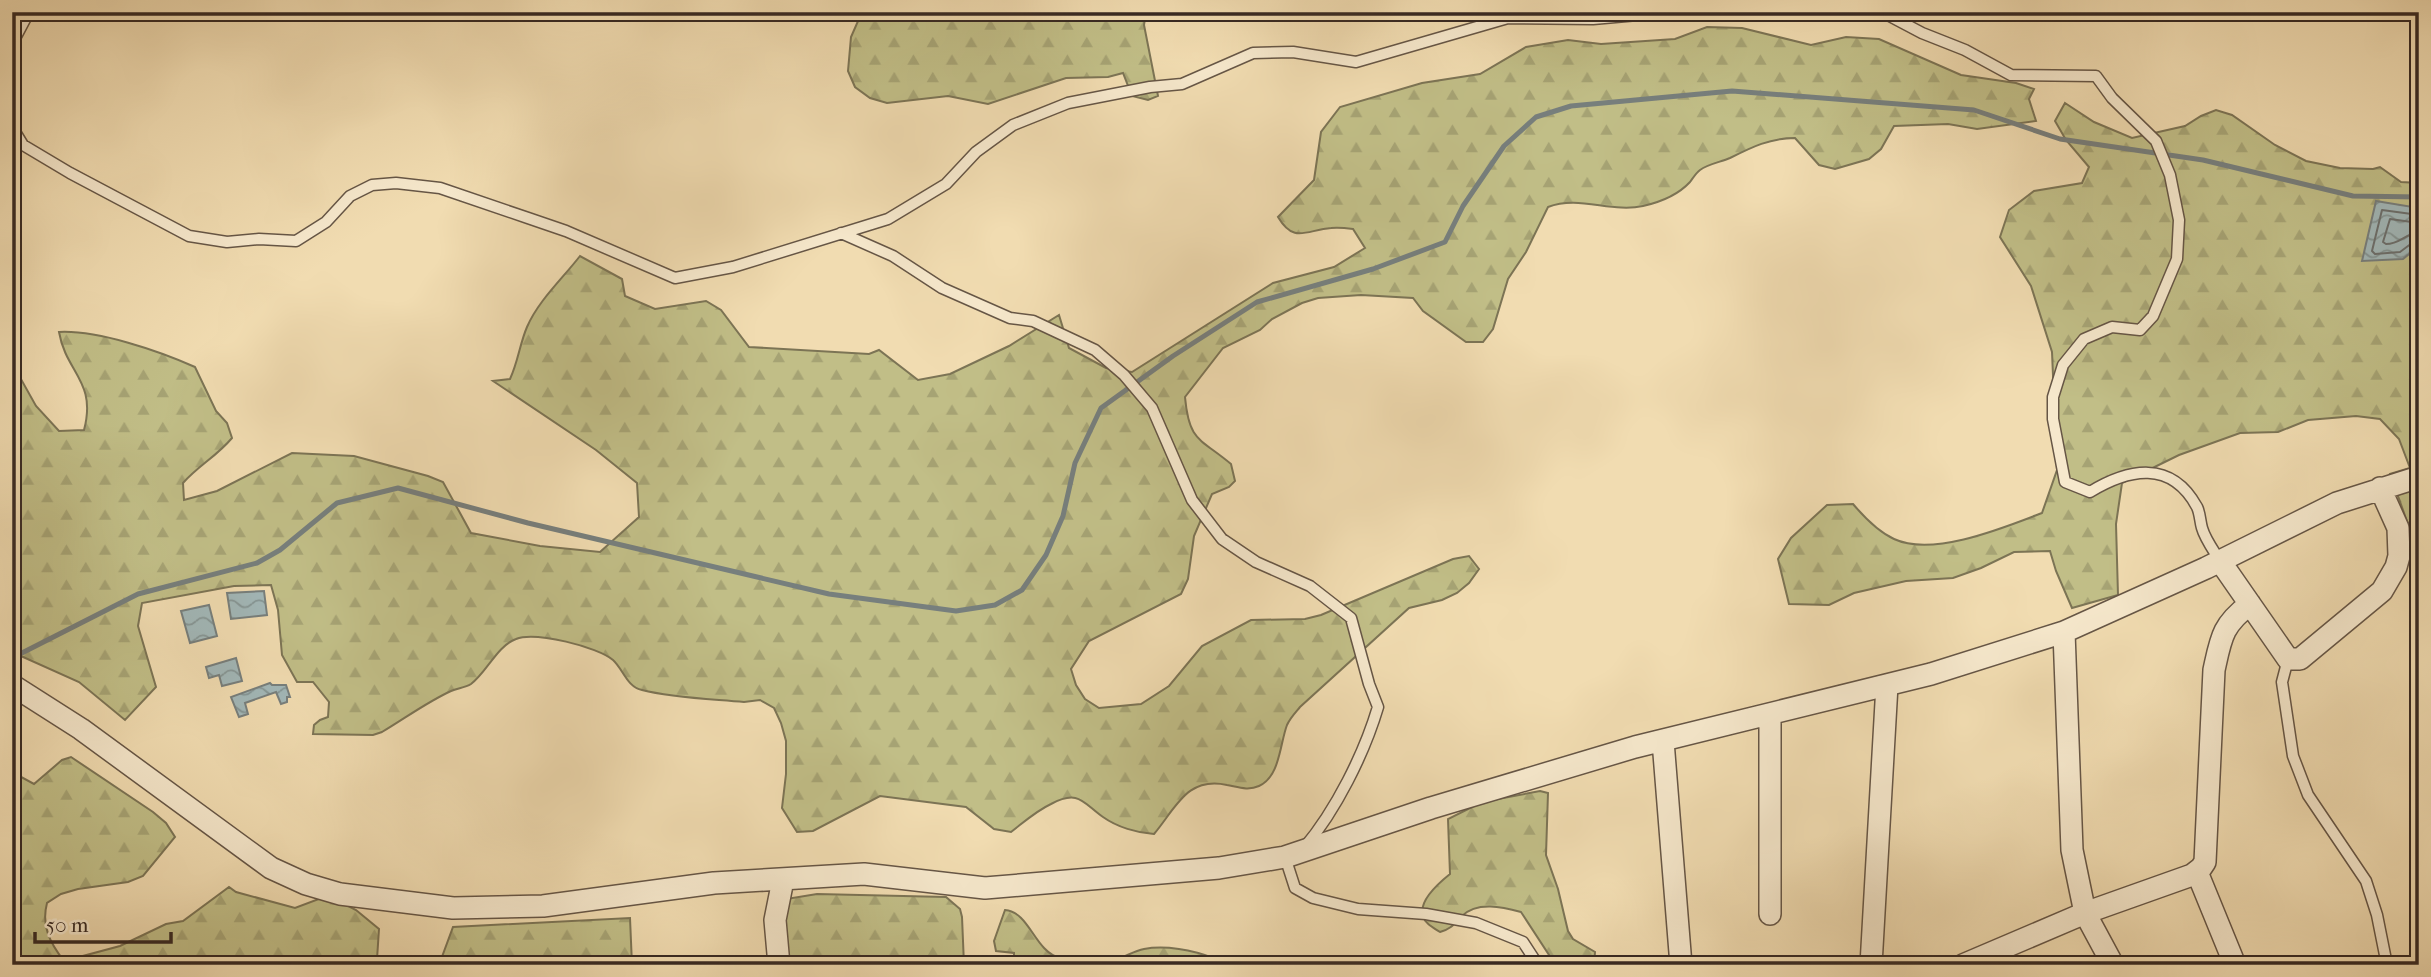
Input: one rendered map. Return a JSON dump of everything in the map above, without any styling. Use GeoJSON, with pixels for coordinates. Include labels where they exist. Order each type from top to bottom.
{"type":"FeatureCollection","features":[{"type":"Feature","properties":{"kind":"street"},"geometry":{"type":"LineString","coordinates":[[12,685],[81,729],[271,868],[306,884],[340,894],[453,908],[543,906],[714,883],[864,873],[985,888],[1167,873],[1293,855],[1431,808],[1663,741],[1931,674],[2064,632],[2220,561],[2337,503],[2419,477]]}},
{"type":"Feature","properties":{"kind":"street"},"geometry":{"type":"LineString","coordinates":[[2220,561],[2288,659],[2305,656],[2382,591],[2389,580],[2399,556],[2398,528],[2380,488]]}},
{"type":"Feature","properties":{"kind":"street"},"geometry":{"type":"LineString","coordinates":[[1963,965],[2085,913],[2197,872],[2204,862],[2214,670],[2228,622],[2250,604]]}},
{"type":"Feature","properties":{"kind":"street"},"geometry":{"type":"LineString","coordinates":[[2064,632],[2071,850],[2085,913],[2113,965]]}},
{"type":"Feature","properties":{"kind":"street"},"geometry":{"type":"LineString","coordinates":[[1871,965],[1887,685]]}},
{"type":"Feature","properties":{"kind":"street"},"geometry":{"type":"LineString","coordinates":[[1770,714],[1770,914]]}},
{"type":"Feature","properties":{"kind":"street"},"geometry":{"type":"LineString","coordinates":[[1663,741],[1681,965]]}},
{"type":"Feature","properties":{"kind":"street"},"geometry":{"type":"LineString","coordinates":[[2197,872],[2235,965]]}},
{"type":"Feature","properties":{"kind":"street"},"geometry":{"type":"LineString","coordinates":[[779,965],[775,920],[783,880]]}},
{"type":"Feature","properties":{"kind":"lane"},"geometry":{"type":"LineString","coordinates":[[12,44],[29,12]]}},
{"type":"Feature","properties":{"kind":"lane"},"geometry":{"type":"LineString","coordinates":[[12,127],[23,145],[69,173],[189,236],[227,242],[259,239],[296,241],[326,222],[350,196],[372,184],[396,183],[440,188],[566,231],[675,278],[733,267],[888,219],[946,184],[976,152],[1013,125],[1068,103],[1150,87],[1181,84],[1253,52],[1293,52],[1356,62],[1508,18],[1593,19],[1671,12]]}},
{"type":"Feature","properties":{"kind":"lane"},"geometry":{"type":"LineString","coordinates":[[1863,12],[1886,14],[1922,33],[1965,50],[2011,75],[2096,76],[2112,98],[2156,141],[2170,175],[2179,220],[2177,259],[2152,316],[2140,330],[2112,327],[2084,339],[2063,365],[2053,397],[2053,419],[2065,482],[2090,492],[2109,480],[2142,471],[2165,476],[2182,488],[2198,508],[2202,530],[2220,561]]}},
{"type":"Feature","properties":{"kind":"lane"},"geometry":{"type":"LineString","coordinates":[[841,233],[893,256],[942,288],[1010,318],[1033,321],[1095,350],[1124,375],[1152,408],[1192,500],[1222,539],[1256,562],[1310,586],[1351,618],[1368,684],[1378,707],[1358,757],[1324,824],[1293,855],[1296,888],[1313,898],[1358,909],[1426,914],[1476,923],[1523,942],[1538,965]]}},
{"type":"Feature","properties":{"kind":"lane"},"geometry":{"type":"LineString","coordinates":[[2288,659],[2282,682],[2293,756],[2308,796],[2366,881],[2377,915],[2387,965]]}},
{"type":"Feature","properties":{"kind":"green space"},"geometry":{"type":"Polygon","coordinates":[[[866,12],[1146,12],[1144,25],[1158,96],[1148,100],[1132,96],[1123,73],[1108,77],[1066,78],[988,104],[948,96],[887,103],[870,98],[855,87],[848,71],[851,37],[858,21],[866,12]]]}},
{"type":"Feature","properties":{"kind":"green space"},"geometry":{"type":"Polygon","coordinates":[[[1707,27],[1742,28],[1811,45],[1846,37],[1879,39],[1961,75],[2016,83],[2034,89],[2029,99],[2036,121],[1977,129],[1948,124],[1894,126],[1881,149],[1869,159],[1835,169],[1819,165],[1795,138],[1777,140],[1703,168],[1680,191],[1656,203],[1631,208],[1583,203],[1548,207],[1526,252],[1508,279],[1493,329],[1483,342],[1466,342],[1423,311],[1413,298],[1361,295],[1318,298],[1302,303],[1272,319],[1260,330],[1223,348],[1185,397],[1193,431],[1231,464],[1235,481],[1229,487],[1212,494],[1194,536],[1188,579],[1181,594],[1089,641],[1071,669],[1076,685],[1085,699],[1099,708],[1141,704],[1169,686],[1202,646],[1251,620],[1305,619],[1321,615],[1453,559],[1469,556],[1479,569],[1457,593],[1442,600],[1409,608],[1300,707],[1287,725],[1278,759],[1266,782],[1251,788],[1213,783],[1202,785],[1184,796],[1154,834],[1114,824],[1074,798],[1060,800],[1046,807],[1011,832],[994,829],[966,807],[880,796],[813,831],[797,832],[782,808],[786,741],[774,708],[760,700],[744,702],[693,698],[642,690],[633,685],[617,664],[605,655],[581,646],[537,637],[525,637],[509,642],[471,684],[442,695],[382,732],[373,735],[313,734],[314,725],[328,717],[329,702],[313,682],[297,682],[282,655],[278,610],[271,585],[234,586],[142,603],[138,626],[156,687],[125,720],[79,682],[12,652],[12,363],[36,406],[59,431],[84,430],[87,400],[84,388],[68,358],[59,332],[110,338],[164,354],[195,367],[216,411],[227,423],[232,438],[183,483],[184,500],[217,491],[292,453],[354,456],[443,482],[471,533],[540,546],[600,552],[639,517],[637,483],[596,450],[493,381],[510,379],[532,317],[580,256],[622,279],[625,296],[655,309],[706,301],[721,310],[749,347],[869,354],[879,350],[918,380],[950,374],[1009,346],[1059,315],[1069,348],[1106,368],[1132,372],[1273,283],[1334,267],[1365,248],[1353,229],[1334,228],[1295,233],[1278,217],[1314,180],[1321,132],[1340,107],[1422,83],[1480,74],[1526,47],[1568,40],[1601,44],[1675,39],[1707,27]]]}},
{"type":"Feature","properties":{"kind":"green space"},"geometry":{"type":"Polygon","coordinates":[[[2065,103],[2094,122],[2132,138],[2185,126],[2216,110],[2232,115],[2275,145],[2306,161],[2340,168],[2380,167],[2401,182],[2419,183],[2419,510],[2408,524],[2390,474],[2410,468],[2399,439],[2380,419],[2356,416],[2308,420],[2278,432],[2240,433],[2179,455],[2122,483],[2116,524],[2118,595],[2072,608],[2050,551],[2014,552],[1953,578],[1906,581],[1854,593],[1829,605],[1789,604],[1778,559],[1791,538],[1827,505],[1853,504],[1888,536],[1910,544],[1928,545],[1968,538],[2042,513],[2057,470],[2052,352],[2031,286],[2000,237],[2009,210],[2034,191],[2082,183],[2089,167],[2066,140],[2055,121],[2065,103]]]}},
{"type":"Feature","properties":{"kind":"green space"},"geometry":{"type":"Polygon","coordinates":[[[71,757],[153,812],[166,823],[175,837],[143,876],[128,882],[78,889],[61,894],[47,903],[45,919],[48,934],[64,961],[120,946],[166,924],[183,921],[229,887],[236,892],[295,908],[324,897],[333,898],[356,910],[379,929],[377,959],[374,965],[12,965],[12,772],[34,784],[62,760],[71,757]]]}},
{"type":"Feature","properties":{"kind":"green space"},"geometry":{"type":"Polygon","coordinates":[[[1540,791],[1548,793],[1546,855],[1568,931],[1573,939],[1595,952],[1594,965],[1552,965],[1549,955],[1521,912],[1498,907],[1475,908],[1450,928],[1440,932],[1428,924],[1423,916],[1422,910],[1427,898],[1450,874],[1448,819],[1482,802],[1540,791]]]}},
{"type":"Feature","properties":{"kind":"green space"},"geometry":{"type":"Polygon","coordinates":[[[817,894],[946,897],[960,909],[964,965],[787,965],[780,900],[817,894]]]}},
{"type":"Feature","properties":{"kind":"green space"},"geometry":{"type":"Polygon","coordinates":[[[1005,910],[1020,917],[1044,948],[1060,958],[1087,962],[1108,961],[1140,950],[1170,948],[1213,958],[1211,965],[1014,965],[1014,953],[996,951],[994,941],[1005,910]]]}},
{"type":"Feature","properties":{"kind":"green space"},"geometry":{"type":"Polygon","coordinates":[[[630,918],[632,965],[439,965],[453,927],[630,918]]]}},
{"type":"Feature","properties":{"kind":"water"},"geometry":{"type":"Polygon","coordinates":[[[2376,201],[2419,208],[2419,246],[2403,259],[2362,261],[2376,201]]]}},
{"type":"Feature","properties":{"kind":"water"},"geometry":{"type":"Polygon","coordinates":[[[264,591],[267,615],[231,619],[227,593],[264,591]]]}},
{"type":"Feature","properties":{"kind":"water"},"geometry":{"type":"Polygon","coordinates":[[[209,605],[217,636],[190,643],[181,611],[209,605]]]}},
{"type":"Feature","properties":{"kind":"water"},"geometry":{"type":"Polygon","coordinates":[[[236,658],[242,681],[222,686],[219,675],[209,678],[206,667],[236,658]]]}},
{"type":"Feature","properties":{"kind":"water"},"geometry":{"type":"Polygon","coordinates":[[[270,683],[286,685],[290,697],[287,697],[287,702],[281,704],[276,692],[245,703],[248,714],[239,717],[231,697],[270,683]]]}},
{"type":"Feature","properties":{"kind":"waterway"},"geometry":{"type":"LineString","coordinates":[[12,658],[138,594],[257,563],[280,550],[337,503],[398,488],[528,523],[829,594],[956,611],[995,605],[1022,590],[1046,555],[1063,516],[1075,463],[1101,408],[1173,356],[1257,302],[1373,269],[1445,242],[1463,206],[1504,146],[1536,117],[1571,106],[1732,91],[1974,110],[2060,139],[2203,160],[2353,196],[2419,197]]}}]}
